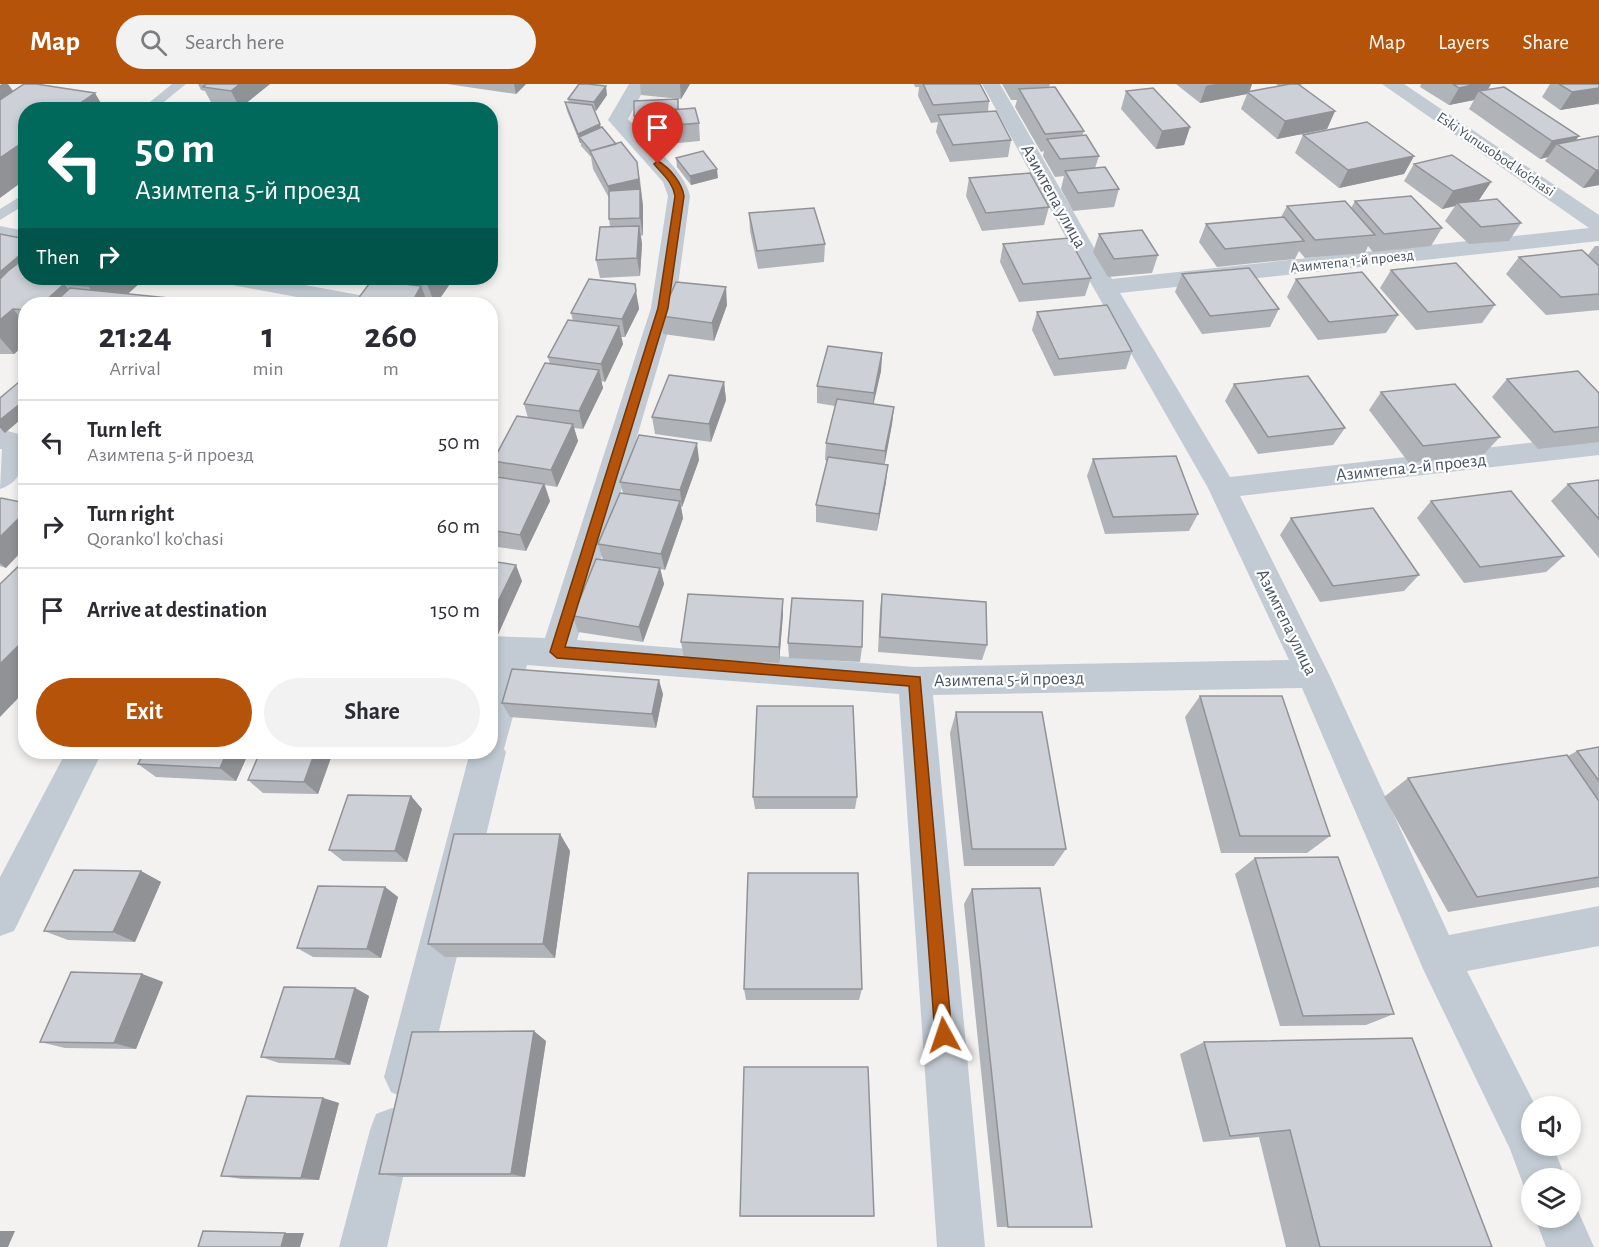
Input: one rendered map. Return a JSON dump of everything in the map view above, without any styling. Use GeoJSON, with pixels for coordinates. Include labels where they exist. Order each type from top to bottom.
{"type":"FeatureCollection","features":[{"type":"Feature","properties":{"kind":"street"},"geometry":{"type":"LineString","coordinates":[[557,652],[665,297],[679,196],[672,179],[618,120],[639,84]]}},
{"type":"Feature","properties":{"kind":"street","name":"Азимтепа улица"},"geometry":{"type":"LineString","coordinates":[[991,84],[1222,488],[1312,674],[1438,957],[1529,1141],[1539,1168]]}},
{"type":"Feature","properties":{"kind":"street","name":"Eski Yunusobod ko'chasi"},"geometry":{"type":"LineString","coordinates":[[1391,84],[1599,225]]}},
{"type":"Feature","properties":{"kind":"street"},"geometry":{"type":"LineString","coordinates":[[0,233],[18,236]]}},
{"type":"Feature","properties":{"kind":"street","name":"Азимтепа 1-й проезд"},"geometry":{"type":"LineString","coordinates":[[1105,287],[1599,234]]}},
{"type":"Feature","properties":{"kind":"street"},"geometry":{"type":"LineString","coordinates":[[269,285],[333,297]]}},
{"type":"Feature","properties":{"kind":"street"},"geometry":{"type":"LineString","coordinates":[[0,439],[18,444],[6,472],[0,479]]}},
{"type":"Feature","properties":{"kind":"street","name":"Азимтепа 2-й проезд"},"geometry":{"type":"LineString","coordinates":[[1222,488],[1599,445]]}},
{"type":"Feature","properties":{"kind":"street"},"geometry":{"type":"LineString","coordinates":[[498,681],[502,650]]}},
{"type":"Feature","properties":{"kind":"street","name":"Азимтепа 5-й проезд"},"geometry":{"type":"LineString","coordinates":[[502,650],[557,652],[915,681],[1312,674]]}},
{"type":"Feature","properties":{"kind":"street"},"geometry":{"type":"LineString","coordinates":[[915,681],[961,1247]]}},
{"type":"Feature","properties":{"kind":"street"},"geometry":{"type":"LineString","coordinates":[[0,917],[80,759]]}},
{"type":"Feature","properties":{"kind":"street"},"geometry":{"type":"LineString","coordinates":[[363,1247],[486,759]]}},
{"type":"Feature","properties":{"kind":"street"},"geometry":{"type":"LineString","coordinates":[[1438,957],[1599,926]]}},
{"type":"Feature","properties":{"kind":"street"},"geometry":{"type":"LineString","coordinates":[[1562,1228],[1569,1247]]}},
{"type":"Feature","properties":{"kind":"lane"},"geometry":{"type":"LineString","coordinates":[[156,102],[180,84]]}},
{"type":"Feature","properties":{"kind":"lane"},"geometry":{"type":"LineString","coordinates":[[0,216],[18,203]]}},
{"type":"Feature","properties":{"kind":"building"},"geometry":{"type":"Polygon","coordinates":[[[24,84],[95,93],[82,102],[18,102],[18,146],[0,158],[0,100],[24,84]]]}},
{"type":"Feature","properties":{"kind":"building"},"geometry":{"type":"Polygon","coordinates":[[[206,84],[240,84],[231,91],[203,87],[206,84]]]}},
{"type":"Feature","properties":{"kind":"building"},"geometry":{"type":"Polygon","coordinates":[[[579,84],[606,86],[594,102],[568,99],[579,84]]]}},
{"type":"Feature","properties":{"kind":"building"},"geometry":{"type":"Polygon","coordinates":[[[923,84],[980,84],[989,101],[933,105],[923,84]]]}},
{"type":"Feature","properties":{"kind":"building"},"geometry":{"type":"Polygon","coordinates":[[[1298,84],[1335,111],[1285,121],[1247,92],[1298,84]]]}},
{"type":"Feature","properties":{"kind":"building"},"geometry":{"type":"Polygon","coordinates":[[[1453,84],[1477,84],[1459,88],[1453,84]]]}},
{"type":"Feature","properties":{"kind":"building"},"geometry":{"type":"Polygon","coordinates":[[[1559,84],[1599,84],[1599,88],[1572,92],[1559,84]]]}},
{"type":"Feature","properties":{"kind":"building"},"geometry":{"type":"Polygon","coordinates":[[[1055,87],[1084,131],[1045,134],[1019,89],[1055,87]]]}},
{"type":"Feature","properties":{"kind":"building"},"geometry":{"type":"Polygon","coordinates":[[[1504,87],[1579,136],[1552,141],[1479,91],[1504,87]]]}},
{"type":"Feature","properties":{"kind":"building"},"geometry":{"type":"Polygon","coordinates":[[[1153,88],[1190,127],[1162,131],[1126,91],[1153,88]]]}},
{"type":"Feature","properties":{"kind":"building"},"geometry":{"type":"Polygon","coordinates":[[[678,99],[678,109],[647,112],[647,115],[634,116],[634,101],[678,99]]]}},
{"type":"Feature","properties":{"kind":"building"},"geometry":{"type":"Polygon","coordinates":[[[565,102],[592,105],[600,124],[578,134],[565,102]]]}},
{"type":"Feature","properties":{"kind":"building"},"geometry":{"type":"Polygon","coordinates":[[[695,108],[699,123],[654,127],[647,112],[695,108]]]}},
{"type":"Feature","properties":{"kind":"building"},"geometry":{"type":"Polygon","coordinates":[[[996,111],[1011,140],[953,145],[938,115],[996,111]]]}},
{"type":"Feature","properties":{"kind":"building"},"geometry":{"type":"Polygon","coordinates":[[[1367,122],[1414,156],[1348,170],[1303,135],[1367,122]]]}},
{"type":"Feature","properties":{"kind":"building"},"geometry":{"type":"Polygon","coordinates":[[[602,127],[616,144],[591,151],[579,137],[602,127]]]}},
{"type":"Feature","properties":{"kind":"building"},"geometry":{"type":"Polygon","coordinates":[[[1086,135],[1099,156],[1060,159],[1047,139],[1086,135]]]}},
{"type":"Feature","properties":{"kind":"building"},"geometry":{"type":"Polygon","coordinates":[[[1599,136],[1599,170],[1557,144],[1599,136]]]}},
{"type":"Feature","properties":{"kind":"building"},"geometry":{"type":"Polygon","coordinates":[[[621,142],[637,162],[639,179],[608,186],[590,151],[621,142]]]}},
{"type":"Feature","properties":{"kind":"building"},"geometry":{"type":"Polygon","coordinates":[[[703,151],[717,169],[690,176],[676,158],[703,151]]]}},
{"type":"Feature","properties":{"kind":"building"},"geometry":{"type":"Polygon","coordinates":[[[1452,155],[1491,182],[1453,191],[1414,164],[1452,155]]]}},
{"type":"Feature","properties":{"kind":"building"},"geometry":{"type":"Polygon","coordinates":[[[1105,167],[1119,189],[1078,193],[1065,171],[1105,167]]]}},
{"type":"Feature","properties":{"kind":"building"},"geometry":{"type":"Polygon","coordinates":[[[1030,173],[1049,207],[986,213],[969,178],[1030,173]]]}},
{"type":"Feature","properties":{"kind":"building"},"geometry":{"type":"Polygon","coordinates":[[[640,189],[640,218],[609,219],[609,191],[640,189]]]}},
{"type":"Feature","properties":{"kind":"building"},"geometry":{"type":"Polygon","coordinates":[[[1411,196],[1442,228],[1384,234],[1355,201],[1411,196]]]}},
{"type":"Feature","properties":{"kind":"building"},"geometry":{"type":"Polygon","coordinates":[[[1497,199],[1521,223],[1481,227],[1457,203],[1497,199]]]}},
{"type":"Feature","properties":{"kind":"building"},"geometry":{"type":"Polygon","coordinates":[[[1345,201],[1375,235],[1315,240],[1287,206],[1345,201]]]}},
{"type":"Feature","properties":{"kind":"building"},"geometry":{"type":"Polygon","coordinates":[[[814,208],[825,244],[757,251],[749,213],[814,208]]]}},
{"type":"Feature","properties":{"kind":"building"},"geometry":{"type":"Polygon","coordinates":[[[1284,217],[1304,241],[1225,249],[1206,224],[1284,217]]]}},
{"type":"Feature","properties":{"kind":"building"},"geometry":{"type":"Polygon","coordinates":[[[639,226],[637,258],[596,260],[600,227],[639,226]]]}},
{"type":"Feature","properties":{"kind":"building"},"geometry":{"type":"Polygon","coordinates":[[[1142,230],[1158,255],[1114,259],[1099,234],[1142,230]]]}},
{"type":"Feature","properties":{"kind":"building"},"geometry":{"type":"Polygon","coordinates":[[[0,234],[18,237],[18,257],[0,272],[0,234]]]}},
{"type":"Feature","properties":{"kind":"building"},"geometry":{"type":"Polygon","coordinates":[[[1069,238],[1091,278],[1023,284],[1003,244],[1069,238]]]}},
{"type":"Feature","properties":{"kind":"building"},"geometry":{"type":"Polygon","coordinates":[[[1582,250],[1599,266],[1599,294],[1561,297],[1519,257],[1582,250]]]}},
{"type":"Feature","properties":{"kind":"building"},"geometry":{"type":"Polygon","coordinates":[[[18,263],[18,285],[63,285],[50,297],[18,297],[18,309],[13,309],[0,320],[0,279],[18,263]]]}},
{"type":"Feature","properties":{"kind":"building"},"geometry":{"type":"Polygon","coordinates":[[[1456,263],[1495,305],[1428,312],[1391,270],[1456,263]]]}},
{"type":"Feature","properties":{"kind":"building"},"geometry":{"type":"Polygon","coordinates":[[[1249,268],[1279,309],[1210,316],[1182,274],[1249,268]]]}},
{"type":"Feature","properties":{"kind":"building"},"geometry":{"type":"Polygon","coordinates":[[[1362,272],[1398,315],[1329,322],[1296,279],[1362,272]]]}},
{"type":"Feature","properties":{"kind":"building"},"geometry":{"type":"Polygon","coordinates":[[[589,279],[635,284],[636,291],[622,319],[571,313],[589,279]]]}},
{"type":"Feature","properties":{"kind":"building"},"geometry":{"type":"Polygon","coordinates":[[[676,282],[726,287],[712,323],[661,316],[676,282]]]}},
{"type":"Feature","properties":{"kind":"building"},"geometry":{"type":"Polygon","coordinates":[[[368,285],[421,286],[415,297],[359,297],[368,285]]]}},
{"type":"Feature","properties":{"kind":"building"},"geometry":{"type":"Polygon","coordinates":[[[70,288],[159,297],[60,297],[70,288]]]}},
{"type":"Feature","properties":{"kind":"building"},"geometry":{"type":"Polygon","coordinates":[[[1107,305],[1132,351],[1059,359],[1037,312],[1107,305]]]}},
{"type":"Feature","properties":{"kind":"building"},"geometry":{"type":"Polygon","coordinates":[[[568,320],[619,326],[601,364],[548,357],[568,320]]]}},
{"type":"Feature","properties":{"kind":"building"},"geometry":{"type":"Polygon","coordinates":[[[828,346],[882,353],[874,393],[817,386],[828,346]]]}},
{"type":"Feature","properties":{"kind":"building"},"geometry":{"type":"Polygon","coordinates":[[[545,363],[599,370],[579,411],[524,404],[545,363]]]}},
{"type":"Feature","properties":{"kind":"building"},"geometry":{"type":"Polygon","coordinates":[[[1578,371],[1599,393],[1599,427],[1554,432],[1507,379],[1578,371]]]}},
{"type":"Feature","properties":{"kind":"building"},"geometry":{"type":"Polygon","coordinates":[[[669,375],[724,382],[709,424],[652,417],[669,375]]]}},
{"type":"Feature","properties":{"kind":"building"},"geometry":{"type":"Polygon","coordinates":[[[1308,376],[1345,428],[1268,437],[1234,384],[1308,376]]]}},
{"type":"Feature","properties":{"kind":"building"},"geometry":{"type":"Polygon","coordinates":[[[18,383],[18,405],[0,420],[0,398],[18,383]]]}},
{"type":"Feature","properties":{"kind":"building"},"geometry":{"type":"Polygon","coordinates":[[[1455,384],[1500,437],[1423,446],[1381,392],[1455,384]]]}},
{"type":"Feature","properties":{"kind":"building"},"geometry":{"type":"Polygon","coordinates":[[[837,399],[894,407],[885,451],[826,443],[837,399]]]}},
{"type":"Feature","properties":{"kind":"building"},"geometry":{"type":"Polygon","coordinates":[[[517,416],[573,424],[551,470],[498,462],[498,452],[517,416]]]}},
{"type":"Feature","properties":{"kind":"building"},"geometry":{"type":"Polygon","coordinates":[[[639,435],[697,443],[680,490],[620,482],[639,435]]]}},
{"type":"Feature","properties":{"kind":"building"},"geometry":{"type":"Polygon","coordinates":[[[1176,456],[1198,514],[1113,517],[1093,459],[1176,456]]]}},
{"type":"Feature","properties":{"kind":"building"},"geometry":{"type":"Polygon","coordinates":[[[828,457],[888,465],[879,514],[816,505],[828,457]]]}},
{"type":"Feature","properties":{"kind":"building"},"geometry":{"type":"Polygon","coordinates":[[[498,477],[544,484],[520,535],[498,531],[498,477]]]}},
{"type":"Feature","properties":{"kind":"building"},"geometry":{"type":"Polygon","coordinates":[[[1599,480],[1599,519],[1568,484],[1599,480]]]}},
{"type":"Feature","properties":{"kind":"building"},"geometry":{"type":"Polygon","coordinates":[[[1511,491],[1564,556],[1480,567],[1431,501],[1511,491]]]}},
{"type":"Feature","properties":{"kind":"building"},"geometry":{"type":"Polygon","coordinates":[[[620,493],[680,501],[661,554],[598,544],[620,493]]]}},
{"type":"Feature","properties":{"kind":"building"},"geometry":{"type":"Polygon","coordinates":[[[0,499],[18,501],[18,519],[0,537],[0,499]]]}},
{"type":"Feature","properties":{"kind":"building"},"geometry":{"type":"Polygon","coordinates":[[[1373,508],[1419,575],[1333,586],[1291,518],[1373,508]]]}},
{"type":"Feature","properties":{"kind":"building"},"geometry":{"type":"Polygon","coordinates":[[[596,559],[660,568],[639,627],[573,616],[596,559]]]}},
{"type":"Feature","properties":{"kind":"building"},"geometry":{"type":"Polygon","coordinates":[[[498,562],[516,565],[498,602],[498,562]]]}},
{"type":"Feature","properties":{"kind":"building"},"geometry":{"type":"Polygon","coordinates":[[[18,567],[18,646],[0,664],[0,584],[18,567]]]}},
{"type":"Feature","properties":{"kind":"building"},"geometry":{"type":"Polygon","coordinates":[[[688,594],[783,599],[779,647],[681,642],[688,594]]]}},
{"type":"Feature","properties":{"kind":"building"},"geometry":{"type":"Polygon","coordinates":[[[882,594],[986,602],[987,645],[880,637],[882,594]]]}},
{"type":"Feature","properties":{"kind":"building"},"geometry":{"type":"Polygon","coordinates":[[[792,598],[863,601],[862,647],[788,643],[792,598]]]}},
{"type":"Feature","properties":{"kind":"building"},"geometry":{"type":"Polygon","coordinates":[[[512,669],[659,680],[652,714],[502,703],[512,669]]]}},
{"type":"Feature","properties":{"kind":"building"},"geometry":{"type":"Polygon","coordinates":[[[1200,696],[1282,696],[1330,836],[1240,836],[1200,696]]]}},
{"type":"Feature","properties":{"kind":"building"},"geometry":{"type":"Polygon","coordinates":[[[757,706],[853,706],[857,797],[753,797],[757,706]]]}},
{"type":"Feature","properties":{"kind":"building"},"geometry":{"type":"Polygon","coordinates":[[[956,712],[1042,712],[1066,849],[972,849],[956,712]]]}},
{"type":"Feature","properties":{"kind":"building"},"geometry":{"type":"Polygon","coordinates":[[[1599,747],[1599,781],[1577,751],[1599,747]]]}},
{"type":"Feature","properties":{"kind":"building"},"geometry":{"type":"Polygon","coordinates":[[[1567,755],[1599,801],[1599,877],[1477,897],[1408,778],[1567,755]]]}},
{"type":"Feature","properties":{"kind":"building"},"geometry":{"type":"Polygon","coordinates":[[[140,759],[224,759],[220,768],[138,764],[140,759]]]}},
{"type":"Feature","properties":{"kind":"building"},"geometry":{"type":"Polygon","coordinates":[[[257,759],[312,759],[304,782],[248,780],[257,759]]]}},
{"type":"Feature","properties":{"kind":"building"},"geometry":{"type":"Polygon","coordinates":[[[348,795],[411,796],[395,851],[329,850],[348,795]]]}},
{"type":"Feature","properties":{"kind":"building"},"geometry":{"type":"Polygon","coordinates":[[[454,834],[560,834],[543,944],[428,944],[454,834]]]}},
{"type":"Feature","properties":{"kind":"building"},"geometry":{"type":"Polygon","coordinates":[[[1338,857],[1394,1014],[1303,1016],[1255,858],[1338,857]]]}},
{"type":"Feature","properties":{"kind":"building"},"geometry":{"type":"Polygon","coordinates":[[[74,870],[141,871],[113,932],[44,931],[74,870]]]}},
{"type":"Feature","properties":{"kind":"building"},"geometry":{"type":"Polygon","coordinates":[[[748,873],[858,873],[862,989],[744,989],[748,873]]]}},
{"type":"Feature","properties":{"kind":"building"},"geometry":{"type":"Polygon","coordinates":[[[318,886],[385,887],[367,949],[297,948],[318,886]]]}},
{"type":"Feature","properties":{"kind":"building"},"geometry":{"type":"Polygon","coordinates":[[[1040,888],[1092,1227],[1008,1227],[972,889],[1040,888]]]}},
{"type":"Feature","properties":{"kind":"building"},"geometry":{"type":"Polygon","coordinates":[[[71,972],[142,974],[114,1043],[40,1042],[71,972]]]}},
{"type":"Feature","properties":{"kind":"building"},"geometry":{"type":"Polygon","coordinates":[[[284,987],[355,988],[335,1059],[261,1057],[284,987]]]}},
{"type":"Feature","properties":{"kind":"building"},"geometry":{"type":"Polygon","coordinates":[[[534,1031],[511,1174],[379,1174],[412,1032],[534,1031]]]}},
{"type":"Feature","properties":{"kind":"building"},"geometry":{"type":"Polygon","coordinates":[[[1412,1038],[1492,1247],[1320,1247],[1290,1130],[1230,1136],[1204,1042],[1412,1038]]]}},
{"type":"Feature","properties":{"kind":"building"},"geometry":{"type":"Polygon","coordinates":[[[744,1067],[868,1067],[874,1216],[740,1216],[744,1067]]]}},
{"type":"Feature","properties":{"kind":"building"},"geometry":{"type":"Polygon","coordinates":[[[247,1096],[323,1098],[301,1178],[221,1176],[247,1096]]]}},
{"type":"Feature","properties":{"kind":"building"},"geometry":{"type":"Polygon","coordinates":[[[203,1231],[285,1233],[281,1247],[198,1247],[203,1231]]]}},
{"type":"Feature","properties":{"kind":"route"},"geometry":{"type":"LineString","coordinates":[[658,164],[672,179],[679,196],[663,308],[557,652],[915,681],[944,1035]]}}]}
